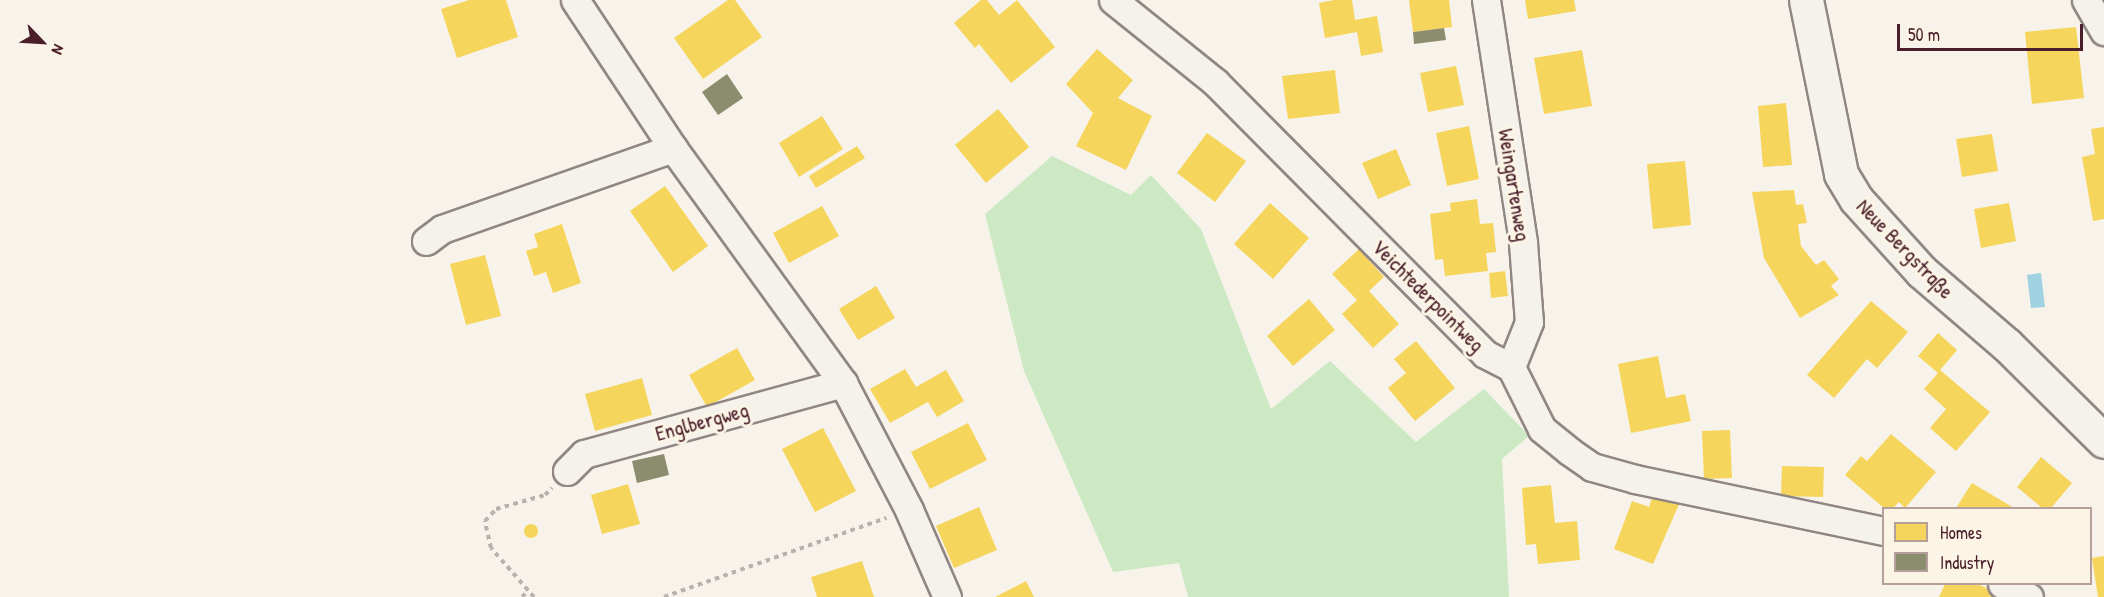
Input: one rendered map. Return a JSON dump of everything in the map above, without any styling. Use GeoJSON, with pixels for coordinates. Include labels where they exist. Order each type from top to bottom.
{"type":"FeatureCollection","features":[{"type":"Feature","properties":{"kind":"street"},"geometry":{"type":"LineString","coordinates":[[574,0],[673,148],[843,383],[909,510],[947,597]]}},
{"type":"Feature","properties":{"kind":"street","name":"Veichtederpointweg"},"geometry":{"type":"LineString","coordinates":[[1113,0],[1215,82],[1485,354],[1511,367]]}},
{"type":"Feature","properties":{"kind":"street","name":"Weingartenweg"},"geometry":{"type":"LineString","coordinates":[[1486,0],[1524,243],[1529,322],[1511,367]]}},
{"type":"Feature","properties":{"kind":"street","name":"Neue Bergstraße"},"geometry":{"type":"LineString","coordinates":[[1806,0],[1841,174],[1856,199],[1922,272],[2007,345],[2104,441]]}},
{"type":"Feature","properties":{"kind":"street"},"geometry":{"type":"LineString","coordinates":[[2086,0],[2104,31]]}},
{"type":"Feature","properties":{"kind":"street"},"geometry":{"type":"LineString","coordinates":[[426,241],[442,229],[673,148]]}},
{"type":"Feature","properties":{"kind":"street"},"geometry":{"type":"LineString","coordinates":[[1511,367],[1542,429],[1592,467],[1635,479],[1882,531]]}},
{"type":"Feature","properties":{"kind":"street","name":"Englbergweg"},"geometry":{"type":"LineString","coordinates":[[567,471],[584,454],[843,383]]}},
{"type":"Feature","properties":{"kind":"street"},"geometry":{"type":"LineString","coordinates":[[2004,585],[2029,597]]}},
{"type":"Feature","properties":{"kind":"path"},"geometry":{"type":"LineString","coordinates":[[534,597],[491,549],[485,520],[496,509],[545,495],[567,471]]}},
{"type":"Feature","properties":{"kind":"path"},"geometry":{"type":"LineString","coordinates":[[664,597],[909,510]]}},
{"type":"Feature","properties":{"kind":"path"},"geometry":{"type":"LineString","coordinates":[[522,597],[528,591]]}},
{"type":"Feature","properties":{"kind":"green space"},"geometry":{"type":"Polygon","coordinates":[[[1052,156],[1131,195],[1151,175],[1201,229],[1271,409],[1330,361],[1416,442],[1484,389],[1529,436],[1502,459],[1509,597],[1188,597],[1179,563],[1113,572],[1024,371],[985,214],[1052,156]]]}},
{"type":"Feature","properties":{"kind":"water"},"geometry":{"type":"Polygon","coordinates":[[[2041,273],[2045,307],[2031,308],[2027,275],[2041,273]]]}},
{"type":"Feature","properties":{"kind":"building: Homes"},"geometry":{"type":"Polygon","coordinates":[[[469,0],[506,0],[518,37],[457,58],[441,9],[469,0]]]}},
{"type":"Feature","properties":{"kind":"building: Homes"},"geometry":{"type":"Polygon","coordinates":[[[728,0],[735,0],[762,37],[703,79],[674,38],[728,0]]]}},
{"type":"Feature","properties":{"kind":"building: Homes"},"geometry":{"type":"Polygon","coordinates":[[[981,0],[987,0],[999,15],[1017,0],[1055,47],[1011,83],[979,44],[975,48],[954,23],[981,0]]]}},
{"type":"Feature","properties":{"kind":"building: Homes"},"geometry":{"type":"Polygon","coordinates":[[[1352,0],[1355,20],[1377,16],[1383,52],[1361,56],[1357,32],[1325,38],[1319,3],[1352,0]]]}},
{"type":"Feature","properties":{"kind":"building: Homes"},"geometry":{"type":"Polygon","coordinates":[[[1409,0],[1449,0],[1452,27],[1413,32],[1409,0]]]}},
{"type":"Feature","properties":{"kind":"building: Homes"},"geometry":{"type":"Polygon","coordinates":[[[1525,0],[1574,0],[1576,11],[1528,19],[1525,0]]]}},
{"type":"Feature","properties":{"kind":"building: Homes"},"geometry":{"type":"Polygon","coordinates":[[[2076,27],[2084,98],[2032,104],[2025,32],[2076,27]]]}},
{"type":"Feature","properties":{"kind":"building: Homes"},"geometry":{"type":"Polygon","coordinates":[[[1097,49],[1133,80],[1118,98],[1152,116],[1126,170],[1076,146],[1093,113],[1066,84],[1097,49]]]}},
{"type":"Feature","properties":{"kind":"building: Homes"},"geometry":{"type":"Polygon","coordinates":[[[1582,50],[1592,106],[1544,114],[1534,58],[1582,50]]]}},
{"type":"Feature","properties":{"kind":"building: Homes"},"geometry":{"type":"Polygon","coordinates":[[[1456,66],[1464,105],[1428,112],[1420,73],[1456,66]]]}},
{"type":"Feature","properties":{"kind":"building: Homes"},"geometry":{"type":"Polygon","coordinates":[[[1335,70],[1340,113],[1288,119],[1282,76],[1335,70]]]}},
{"type":"Feature","properties":{"kind":"building: Homes"},"geometry":{"type":"Polygon","coordinates":[[[1786,103],[1792,165],[1763,167],[1758,106],[1786,103]]]}},
{"type":"Feature","properties":{"kind":"building: Homes"},"geometry":{"type":"Polygon","coordinates":[[[998,109],[1029,147],[986,183],[955,145],[998,109]]]}},
{"type":"Feature","properties":{"kind":"building: Homes"},"geometry":{"type":"Polygon","coordinates":[[[822,116],[843,149],[799,177],[779,143],[822,116]]]}},
{"type":"Feature","properties":{"kind":"building: Homes"},"geometry":{"type":"Polygon","coordinates":[[[1469,126],[1479,179],[1447,186],[1436,133],[1469,126]]]}},
{"type":"Feature","properties":{"kind":"building: Homes"},"geometry":{"type":"Polygon","coordinates":[[[2104,127],[2104,219],[2093,221],[2082,157],[2095,154],[2091,129],[2104,127]]]}},
{"type":"Feature","properties":{"kind":"building: Homes"},"geometry":{"type":"Polygon","coordinates":[[[1207,133],[1246,161],[1215,202],[1177,173],[1207,133]]]}},
{"type":"Feature","properties":{"kind":"building: Homes"},"geometry":{"type":"Polygon","coordinates":[[[1992,134],[1998,171],[1962,177],[1956,139],[1992,134]]]}},
{"type":"Feature","properties":{"kind":"building: Homes"},"geometry":{"type":"Polygon","coordinates":[[[857,146],[865,158],[816,188],[809,176],[857,146]]]}},
{"type":"Feature","properties":{"kind":"building: Homes"},"geometry":{"type":"Polygon","coordinates":[[[1396,149],[1411,185],[1378,199],[1362,163],[1396,149]]]}},
{"type":"Feature","properties":{"kind":"building: Homes"},"geometry":{"type":"Polygon","coordinates":[[[1685,161],[1691,225],[1653,229],[1647,164],[1685,161]]]}},
{"type":"Feature","properties":{"kind":"building: Homes"},"geometry":{"type":"Polygon","coordinates":[[[665,186],[708,246],[673,272],[630,211],[665,186]]]}},
{"type":"Feature","properties":{"kind":"building: Homes"},"geometry":{"type":"Polygon","coordinates":[[[1794,190],[1796,205],[1803,204],[1807,223],[1798,224],[1801,246],[1816,265],[1824,260],[1839,279],[1831,286],[1839,295],[1800,318],[1764,258],[1752,192],[1794,190]]]}},
{"type":"Feature","properties":{"kind":"building: Homes"},"geometry":{"type":"Polygon","coordinates":[[[1477,199],[1480,224],[1493,223],[1496,252],[1486,253],[1488,271],[1445,276],[1443,259],[1435,260],[1430,214],[1451,211],[1450,203],[1477,199]]]}},
{"type":"Feature","properties":{"kind":"building: Homes"},"geometry":{"type":"Polygon","coordinates":[[[1270,203],[1309,238],[1273,279],[1234,244],[1270,203]]]}},
{"type":"Feature","properties":{"kind":"building: Homes"},"geometry":{"type":"Polygon","coordinates":[[[2009,203],[2016,241],[1981,248],[1974,209],[2009,203]]]}},
{"type":"Feature","properties":{"kind":"building: Homes"},"geometry":{"type":"Polygon","coordinates":[[[822,206],[839,236],[789,263],[773,233],[822,206]]]}},
{"type":"Feature","properties":{"kind":"building: Homes"},"geometry":{"type":"Polygon","coordinates":[[[562,224],[581,283],[553,293],[546,272],[534,276],[526,251],[538,247],[534,234],[562,224]]]}},
{"type":"Feature","properties":{"kind":"building: Homes"},"geometry":{"type":"Polygon","coordinates":[[[1359,249],[1384,277],[1369,291],[1399,324],[1373,348],[1342,314],[1357,300],[1332,274],[1359,249]]]}},
{"type":"Feature","properties":{"kind":"building: Homes"},"geometry":{"type":"Polygon","coordinates":[[[485,255],[501,316],[466,325],[450,264],[485,255]]]}},
{"type":"Feature","properties":{"kind":"building: Homes"},"geometry":{"type":"Polygon","coordinates":[[[1505,271],[1508,296],[1491,298],[1489,273],[1505,271]]]}},
{"type":"Feature","properties":{"kind":"building: Homes"},"geometry":{"type":"Polygon","coordinates":[[[876,286],[895,318],[858,340],[839,309],[876,286]]]}},
{"type":"Feature","properties":{"kind":"building: Homes"},"geometry":{"type":"Polygon","coordinates":[[[1309,299],[1335,330],[1293,366],[1267,336],[1309,299]]]}},
{"type":"Feature","properties":{"kind":"building: Homes"},"geometry":{"type":"Polygon","coordinates":[[[1871,301],[1908,332],[1877,368],[1867,359],[1834,398],[1807,375],[1871,301]]]}},
{"type":"Feature","properties":{"kind":"building: Homes"},"geometry":{"type":"Polygon","coordinates":[[[1938,333],[1957,350],[1940,370],[1990,412],[1956,451],[1930,428],[1946,409],[1924,389],[1938,373],[1918,356],[1938,333]]]}},
{"type":"Feature","properties":{"kind":"building: Homes"},"geometry":{"type":"Polygon","coordinates":[[[1416,341],[1455,388],[1415,421],[1388,388],[1406,373],[1394,359],[1416,341]]]}},
{"type":"Feature","properties":{"kind":"building: Homes"},"geometry":{"type":"Polygon","coordinates":[[[737,348],[755,380],[707,407],[689,375],[737,348]]]}},
{"type":"Feature","properties":{"kind":"building: Homes"},"geometry":{"type":"Polygon","coordinates":[[[1658,356],[1666,398],[1685,394],[1691,421],[1631,433],[1618,364],[1658,356]]]}},
{"type":"Feature","properties":{"kind":"building: Homes"},"geometry":{"type":"Polygon","coordinates":[[[905,369],[916,387],[946,370],[964,401],[937,417],[928,402],[890,423],[870,389],[905,369]]]}},
{"type":"Feature","properties":{"kind":"building: Homes"},"geometry":{"type":"Polygon","coordinates":[[[642,378],[652,415],[595,431],[585,394],[642,378]]]}},
{"type":"Feature","properties":{"kind":"building: Homes"},"geometry":{"type":"Polygon","coordinates":[[[968,423],[987,460],[930,489],[911,452],[968,423]]]}},
{"type":"Feature","properties":{"kind":"building: Homes"},"geometry":{"type":"Polygon","coordinates":[[[823,428],[856,491],[815,512],[782,449],[823,428]]]}},
{"type":"Feature","properties":{"kind":"building: Homes"},"geometry":{"type":"Polygon","coordinates":[[[1730,430],[1732,478],[1704,479],[1702,431],[1730,430]]]}},
{"type":"Feature","properties":{"kind":"building: Homes"},"geometry":{"type":"Polygon","coordinates":[[[1891,434],[1936,472],[1906,507],[1899,502],[1894,507],[1883,507],[1845,475],[1861,456],[1867,461],[1891,434]]]}},
{"type":"Feature","properties":{"kind":"building: Homes"},"geometry":{"type":"Polygon","coordinates":[[[2041,457],[2072,483],[2052,507],[2041,507],[2017,487],[2041,457]]]}},
{"type":"Feature","properties":{"kind":"building: Homes"},"geometry":{"type":"Polygon","coordinates":[[[1782,466],[1824,467],[1823,497],[1781,496],[1782,466]]]}},
{"type":"Feature","properties":{"kind":"building: Homes"},"geometry":{"type":"Polygon","coordinates":[[[1972,483],[2012,507],[1957,507],[1972,483]]]}},
{"type":"Feature","properties":{"kind":"building: Homes"},"geometry":{"type":"Polygon","coordinates":[[[628,484],[640,524],[602,534],[591,495],[628,484]]]}},
{"type":"Feature","properties":{"kind":"building: Homes"},"geometry":{"type":"Polygon","coordinates":[[[1551,485],[1555,523],[1577,521],[1580,560],[1538,564],[1536,544],[1526,545],[1522,488],[1551,485]]]}},
{"type":"Feature","properties":{"kind":"building: Homes"},"geometry":{"type":"Polygon","coordinates":[[[1654,492],[1680,502],[1653,564],[1614,549],[1632,501],[1649,507],[1654,492]]]}},
{"type":"Feature","properties":{"kind":"building: Homes"},"geometry":{"type":"Polygon","coordinates":[[[979,507],[997,550],[954,568],[936,526],[979,507]]]}},
{"type":"Feature","properties":{"kind":"building: Homes"},"geometry":{"type":"Polygon","coordinates":[[[528,524],[534,524],[538,531],[534,538],[528,538],[524,534],[524,528],[528,524]]]}},
{"type":"Feature","properties":{"kind":"building: Homes"},"geometry":{"type":"Polygon","coordinates":[[[2104,556],[2104,597],[2098,597],[2092,558],[2104,556]]]}},
{"type":"Feature","properties":{"kind":"building: Homes"},"geometry":{"type":"Polygon","coordinates":[[[862,561],[874,597],[817,597],[811,577],[862,561]]]}},
{"type":"Feature","properties":{"kind":"building: Homes"},"geometry":{"type":"Polygon","coordinates":[[[1026,581],[1034,597],[995,597],[1026,581]]]}},
{"type":"Feature","properties":{"kind":"building: Homes"},"geometry":{"type":"Polygon","coordinates":[[[1945,585],[1979,585],[2008,597],[1939,597],[1945,585]]]}},
{"type":"Feature","properties":{"kind":"building: Industry"},"geometry":{"type":"Polygon","coordinates":[[[1444,28],[1446,40],[1414,44],[1413,32],[1444,28]]]}},
{"type":"Feature","properties":{"kind":"building: Industry"},"geometry":{"type":"Polygon","coordinates":[[[727,74],[743,98],[718,115],[702,92],[727,74]]]}},
{"type":"Feature","properties":{"kind":"building: Industry"},"geometry":{"type":"Polygon","coordinates":[[[664,454],[669,475],[637,483],[632,461],[664,454]]]}}]}
